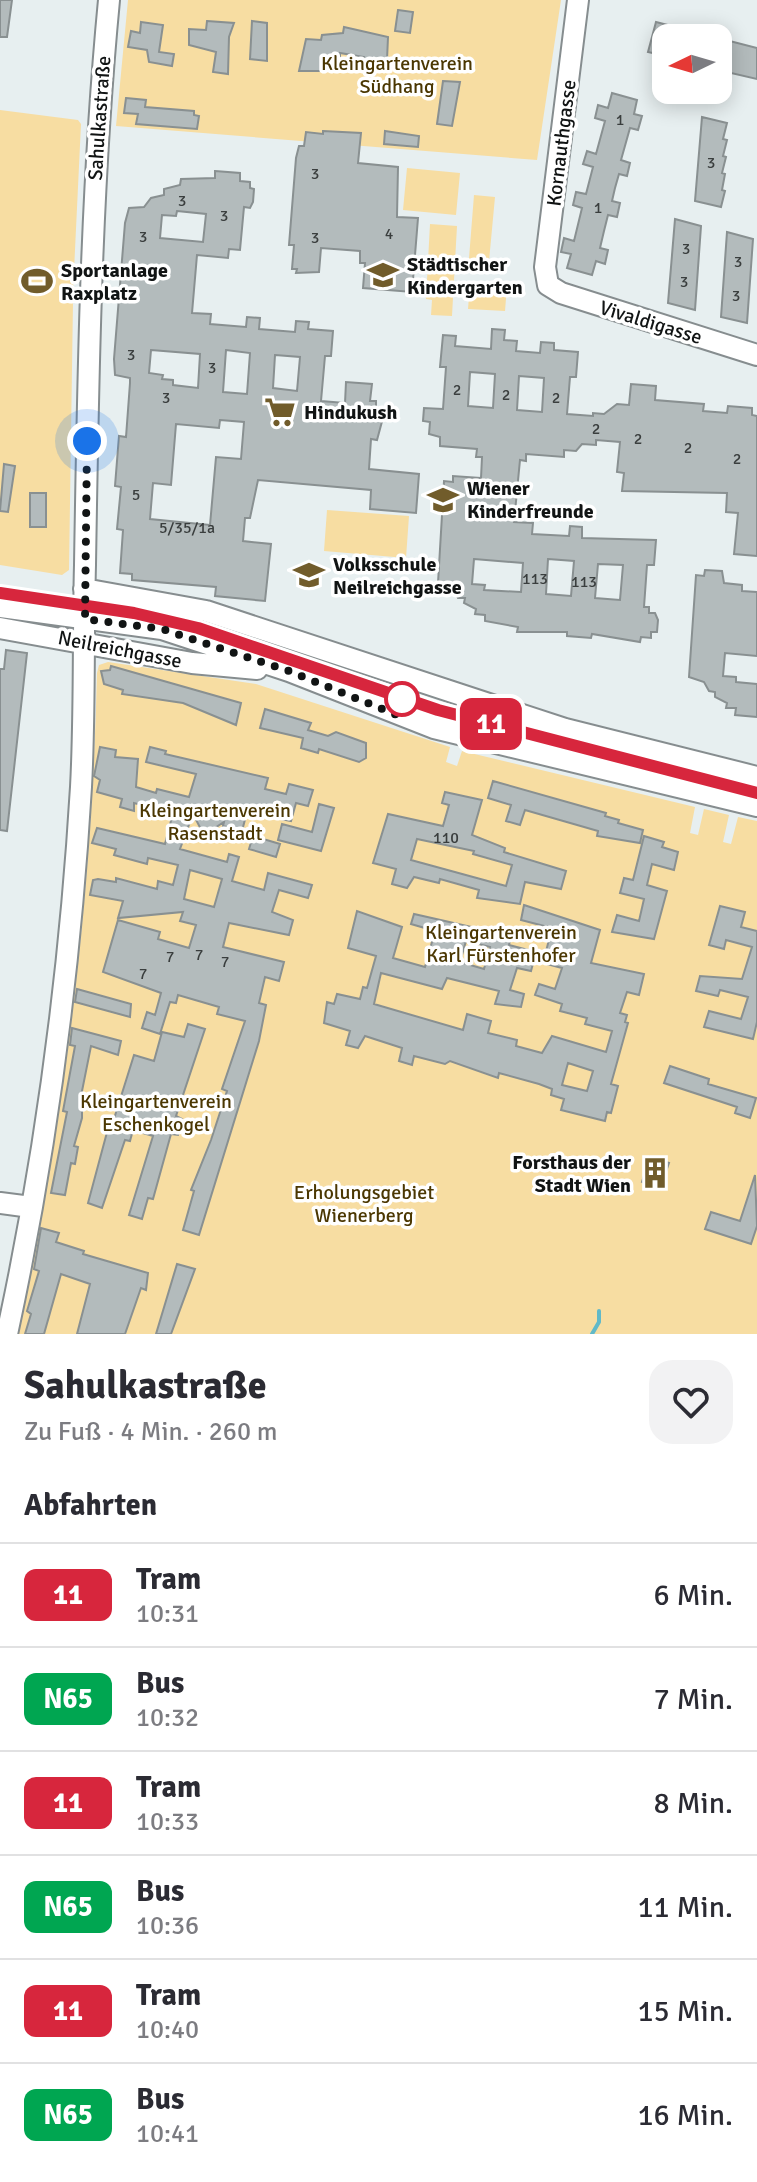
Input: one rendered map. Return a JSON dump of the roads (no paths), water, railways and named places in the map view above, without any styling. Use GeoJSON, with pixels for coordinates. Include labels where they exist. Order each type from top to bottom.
{"type":"FeatureCollection","features":[{"type":"Feature","properties":{"kind":"street","name":"Sahulkastraße"},"geometry":{"type":"LineString","coordinates":[[7,1334],[55,1062],[71,925],[86,643],[84,589],[95,144],[109,0]]}},
{"type":"Feature","properties":{"kind":"street","name":"Kornauthgasse"},"geometry":{"type":"LineString","coordinates":[[548,285],[545,267],[578,0]]}},
{"type":"Feature","properties":{"kind":"street","name":"Vivaldigasse"},"geometry":{"type":"LineString","coordinates":[[548,285],[575,297],[757,355]]}},
{"type":"Feature","properties":{"kind":"street"},"geometry":{"type":"LineString","coordinates":[[84,589],[206,611],[565,729],[757,777]]}},
{"type":"Feature","properties":{"kind":"street","name":"Neilreichgasse"},"geometry":{"type":"LineString","coordinates":[[0,607],[162,629],[289,671],[434,728],[757,806]]}},
{"type":"Feature","properties":{"kind":"street","name":"Neilreichgasse"},"geometry":{"type":"LineString","coordinates":[[0,628],[192,663],[289,671]]}},
{"type":"Feature","properties":{"kind":"street"},"geometry":{"type":"LineString","coordinates":[[0,1203],[31,1207]]}},
{"type":"Feature","properties":{"kind":"waterway"},"geometry":{"type":"LineString","coordinates":[[592,1334],[599,1322],[599,1311]]}},
{"type":"Feature","properties":{"kind":"tram line"},"geometry":{"type":"LineString","coordinates":[[0,593],[117,611],[198,628],[438,710],[757,793]]}},
{"type":"Feature","properties":{"kind":"tram line","name":"11"},"geometry":{"type":"LineString","coordinates":[[0,593],[134,613],[198,628],[266,649],[414,703],[757,793]]}},
{"type":"Feature","properties":{"kind":"place","name":"Städtischer Kindergarten"},"geometry":{"type":"Point","coordinates":[383,275]}},
{"type":"Feature","properties":{"kind":"place","name":"Sportanlage Raxplatz"},"geometry":{"type":"Point","coordinates":[37,281]}},
{"type":"Feature","properties":{"kind":"place","name":"Hindukush"},"geometry":{"type":"Point","coordinates":[280,412]}},
{"type":"Feature","properties":{"kind":"place","name":"Wiener Kinderfreunde"},"geometry":{"type":"Point","coordinates":[443,500]}},
{"type":"Feature","properties":{"kind":"place","name":"Volksschule Neilreichgasse"},"geometry":{"type":"Point","coordinates":[309,575]}},
{"type":"Feature","properties":{"kind":"place","name":"Forsthaus der Stadt Wien"},"geometry":{"type":"Point","coordinates":[655,1173]}},
{"type":"Feature","properties":{"kind":"park label","name":"Kleingartenverein Südhang"},"geometry":{"type":"Point","coordinates":[397,74]}},
{"type":"Feature","properties":{"kind":"park label","name":"Kleingartenverein Rasenstadt"},"geometry":{"type":"Point","coordinates":[215,822]}},
{"type":"Feature","properties":{"kind":"park label","name":"Kleingartenverein Karl Fürstenhofer"},"geometry":{"type":"Point","coordinates":[501,944]}},
{"type":"Feature","properties":{"kind":"park label","name":"Kleingartenverein Eschenkogel"},"geometry":{"type":"Point","coordinates":[156,1112]}},
{"type":"Feature","properties":{"kind":"park label","name":"Erholungsgebiet Wienerberg"},"geometry":{"type":"Point","coordinates":[364,1204]}}]}
